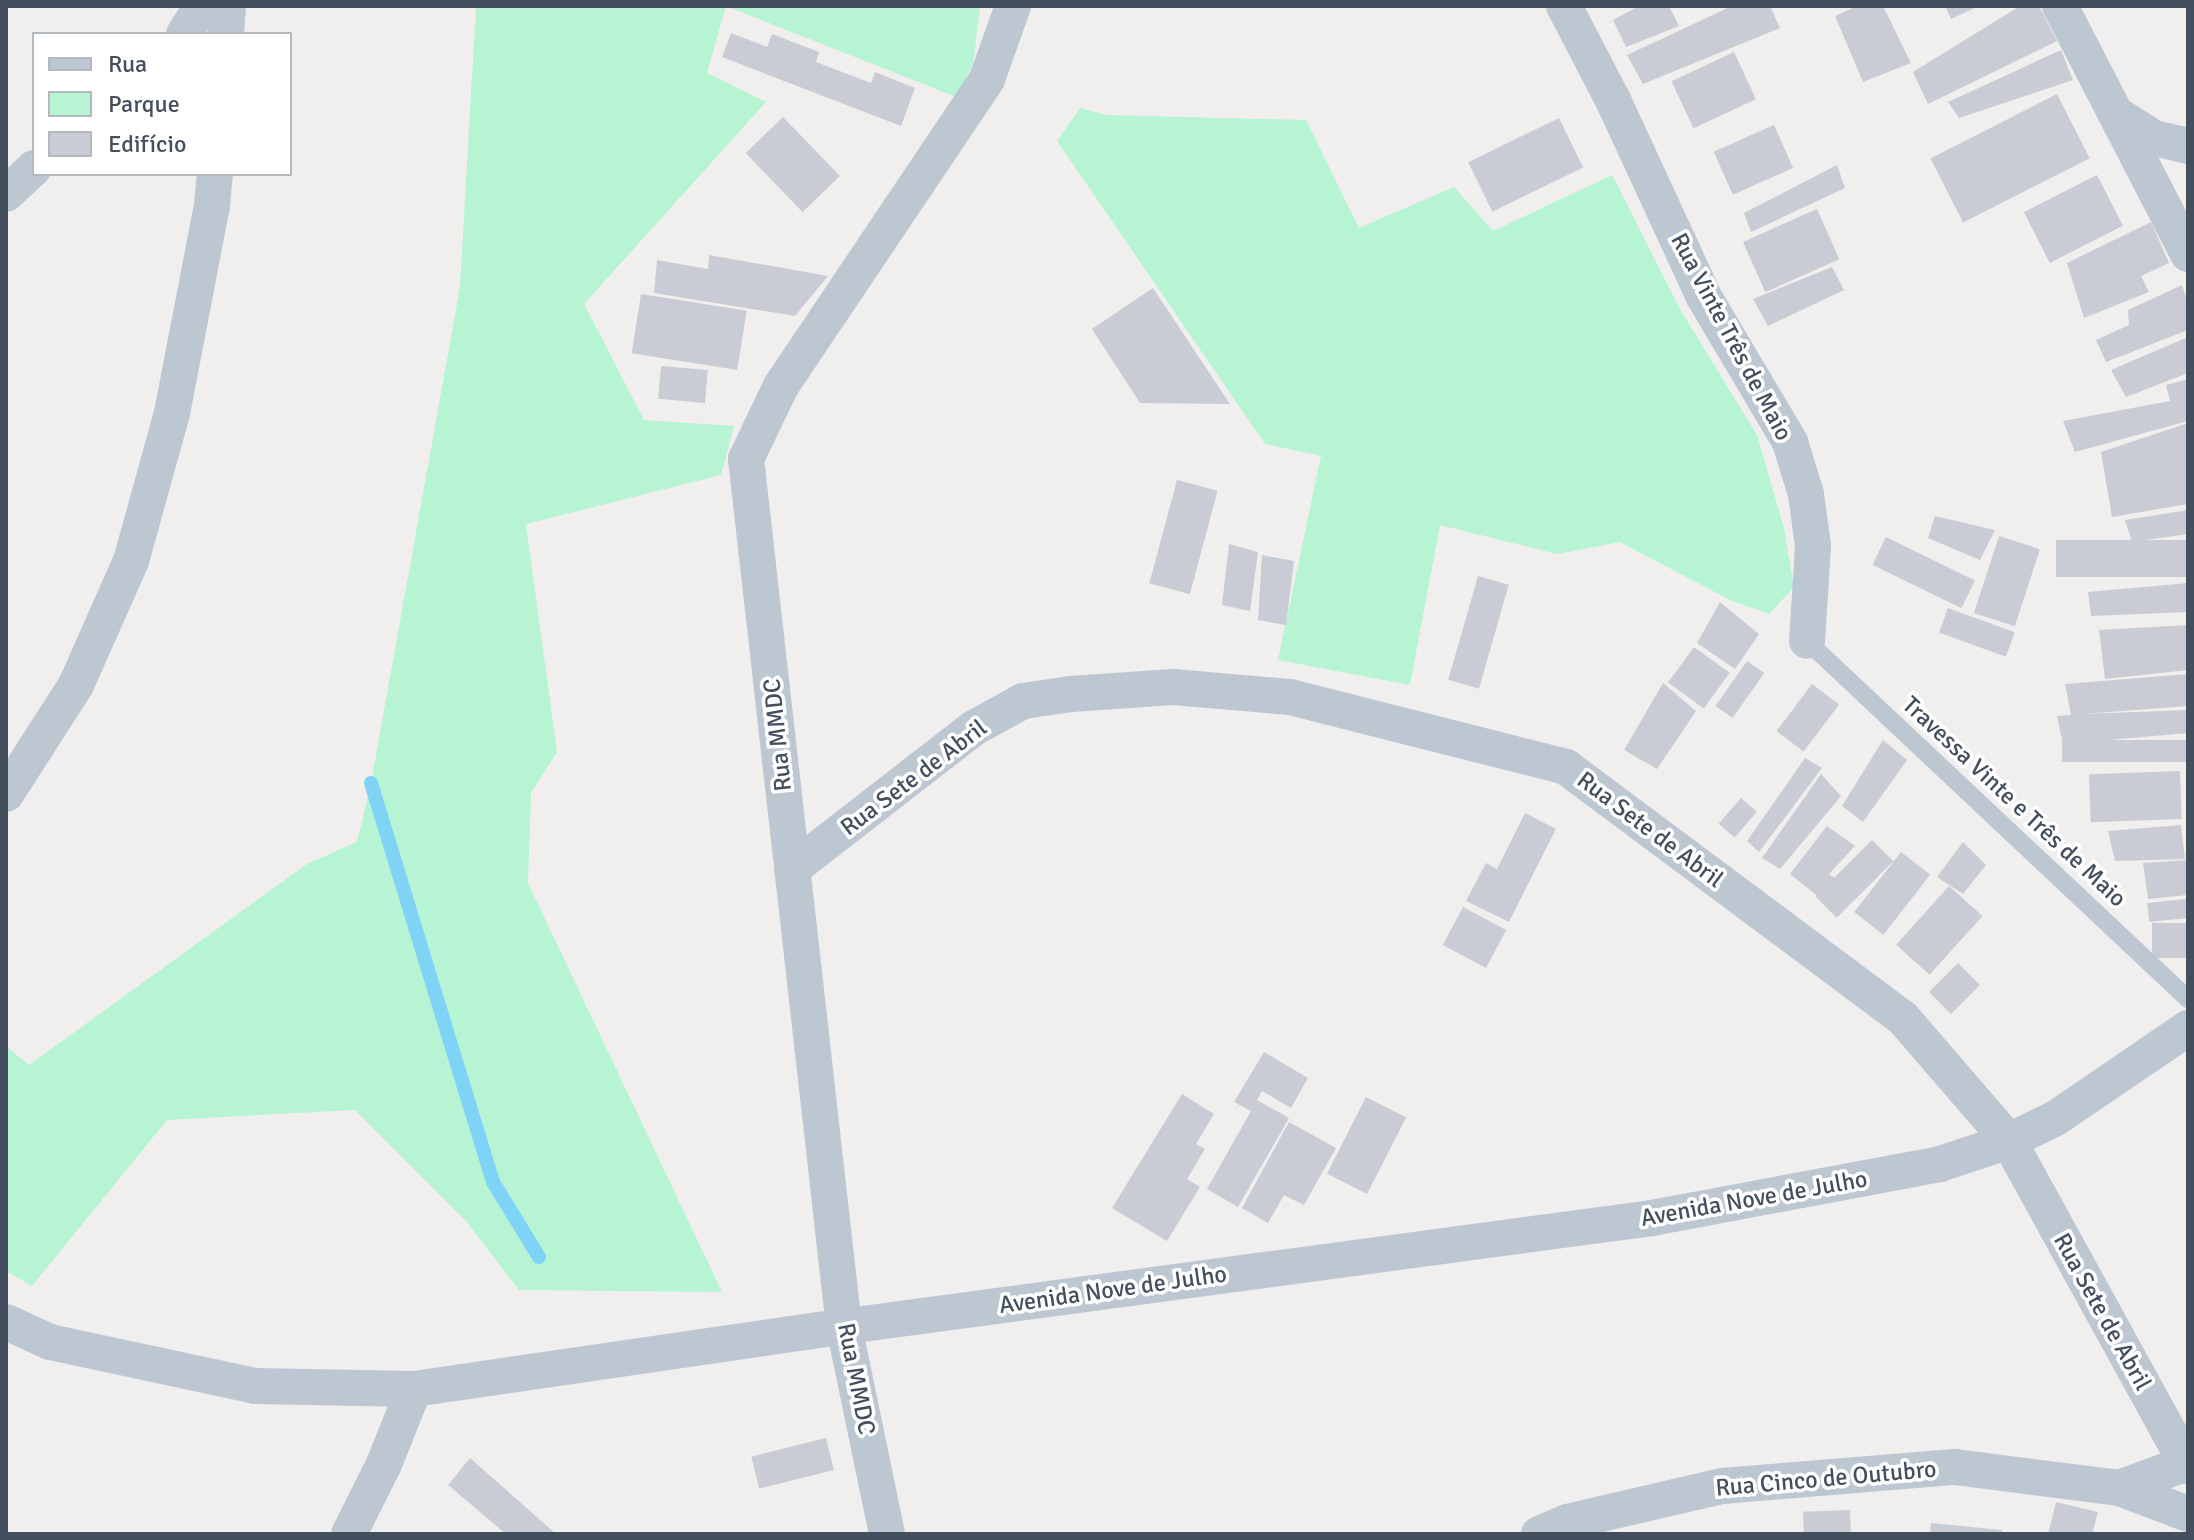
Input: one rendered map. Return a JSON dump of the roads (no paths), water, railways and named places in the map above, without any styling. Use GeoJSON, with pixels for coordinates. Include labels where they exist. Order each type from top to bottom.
{"type":"FeatureCollection","features":[{"type":"Feature","properties":{"kind":"street"},"geometry":{"type":"LineString","coordinates":[[185,32],[202,6]]}},
{"type":"Feature","properties":{"kind":"street"},"geometry":{"type":"LineString","coordinates":[[226,32],[228,6]]}},
{"type":"Feature","properties":{"kind":"street","name":"Rua MMDC"},"geometry":{"type":"LineString","coordinates":[[887,1534],[844,1327],[746,459],[781,386],[987,79],[1013,6]]}},
{"type":"Feature","properties":{"kind":"street","name":"Rua Vinte Três de Maio"},"geometry":{"type":"LineString","coordinates":[[1564,6],[1613,100],[1704,297],[1790,442],[1806,494],[1813,546],[1807,641]]}},
{"type":"Feature","properties":{"kind":"street"},"geometry":{"type":"LineString","coordinates":[[2060,6],[2188,254]]}},
{"type":"Feature","properties":{"kind":"street"},"geometry":{"type":"LineString","coordinates":[[2115,113],[2154,138],[2188,146]]}},
{"type":"Feature","properties":{"kind":"street"},"geometry":{"type":"LineString","coordinates":[[6,194],[32,170]]}},
{"type":"Feature","properties":{"kind":"street"},"geometry":{"type":"LineString","coordinates":[[6,794],[76,685],[131,561],[172,413],[212,206],[215,176]]}},
{"type":"Feature","properties":{"kind":"street","name":"Rua Sete de Abril"},"geometry":{"type":"LineString","coordinates":[[792,869],[974,728],[1023,701],[1071,694],[1173,687],[1290,697],[1566,767],[1902,1017],[2009,1141],[2187,1464]]}},
{"type":"Feature","properties":{"kind":"street","name":"Avenida Nove de Julho"},"geometry":{"type":"LineString","coordinates":[[6,1322],[50,1342],[255,1386],[414,1389],[844,1327],[1652,1218],[1940,1164],[2009,1141],[2056,1118],[2188,1028]]}},
{"type":"Feature","properties":{"kind":"street"},"geometry":{"type":"LineString","coordinates":[[349,1534],[384,1464],[414,1389]]}},
{"type":"Feature","properties":{"kind":"street","name":"Rua Cinco de Outubro"},"geometry":{"type":"LineString","coordinates":[[2119,1488],[2187,1464]]}},
{"type":"Feature","properties":{"kind":"street","name":"Rua Cinco de Outubro"},"geometry":{"type":"LineString","coordinates":[[1539,1534],[1567,1522],[1722,1486],[1955,1467],[2119,1488],[2188,1514]]}},
{"type":"Feature","properties":{"kind":"lane","name":"Travessa Vinte e Três de Maio"},"geometry":{"type":"LineString","coordinates":[[1807,641],[2188,999]]}},
{"type":"Feature","properties":{"kind":"waterway"},"geometry":{"type":"LineString","coordinates":[[371,783],[493,1182],[539,1257]]}}]}
